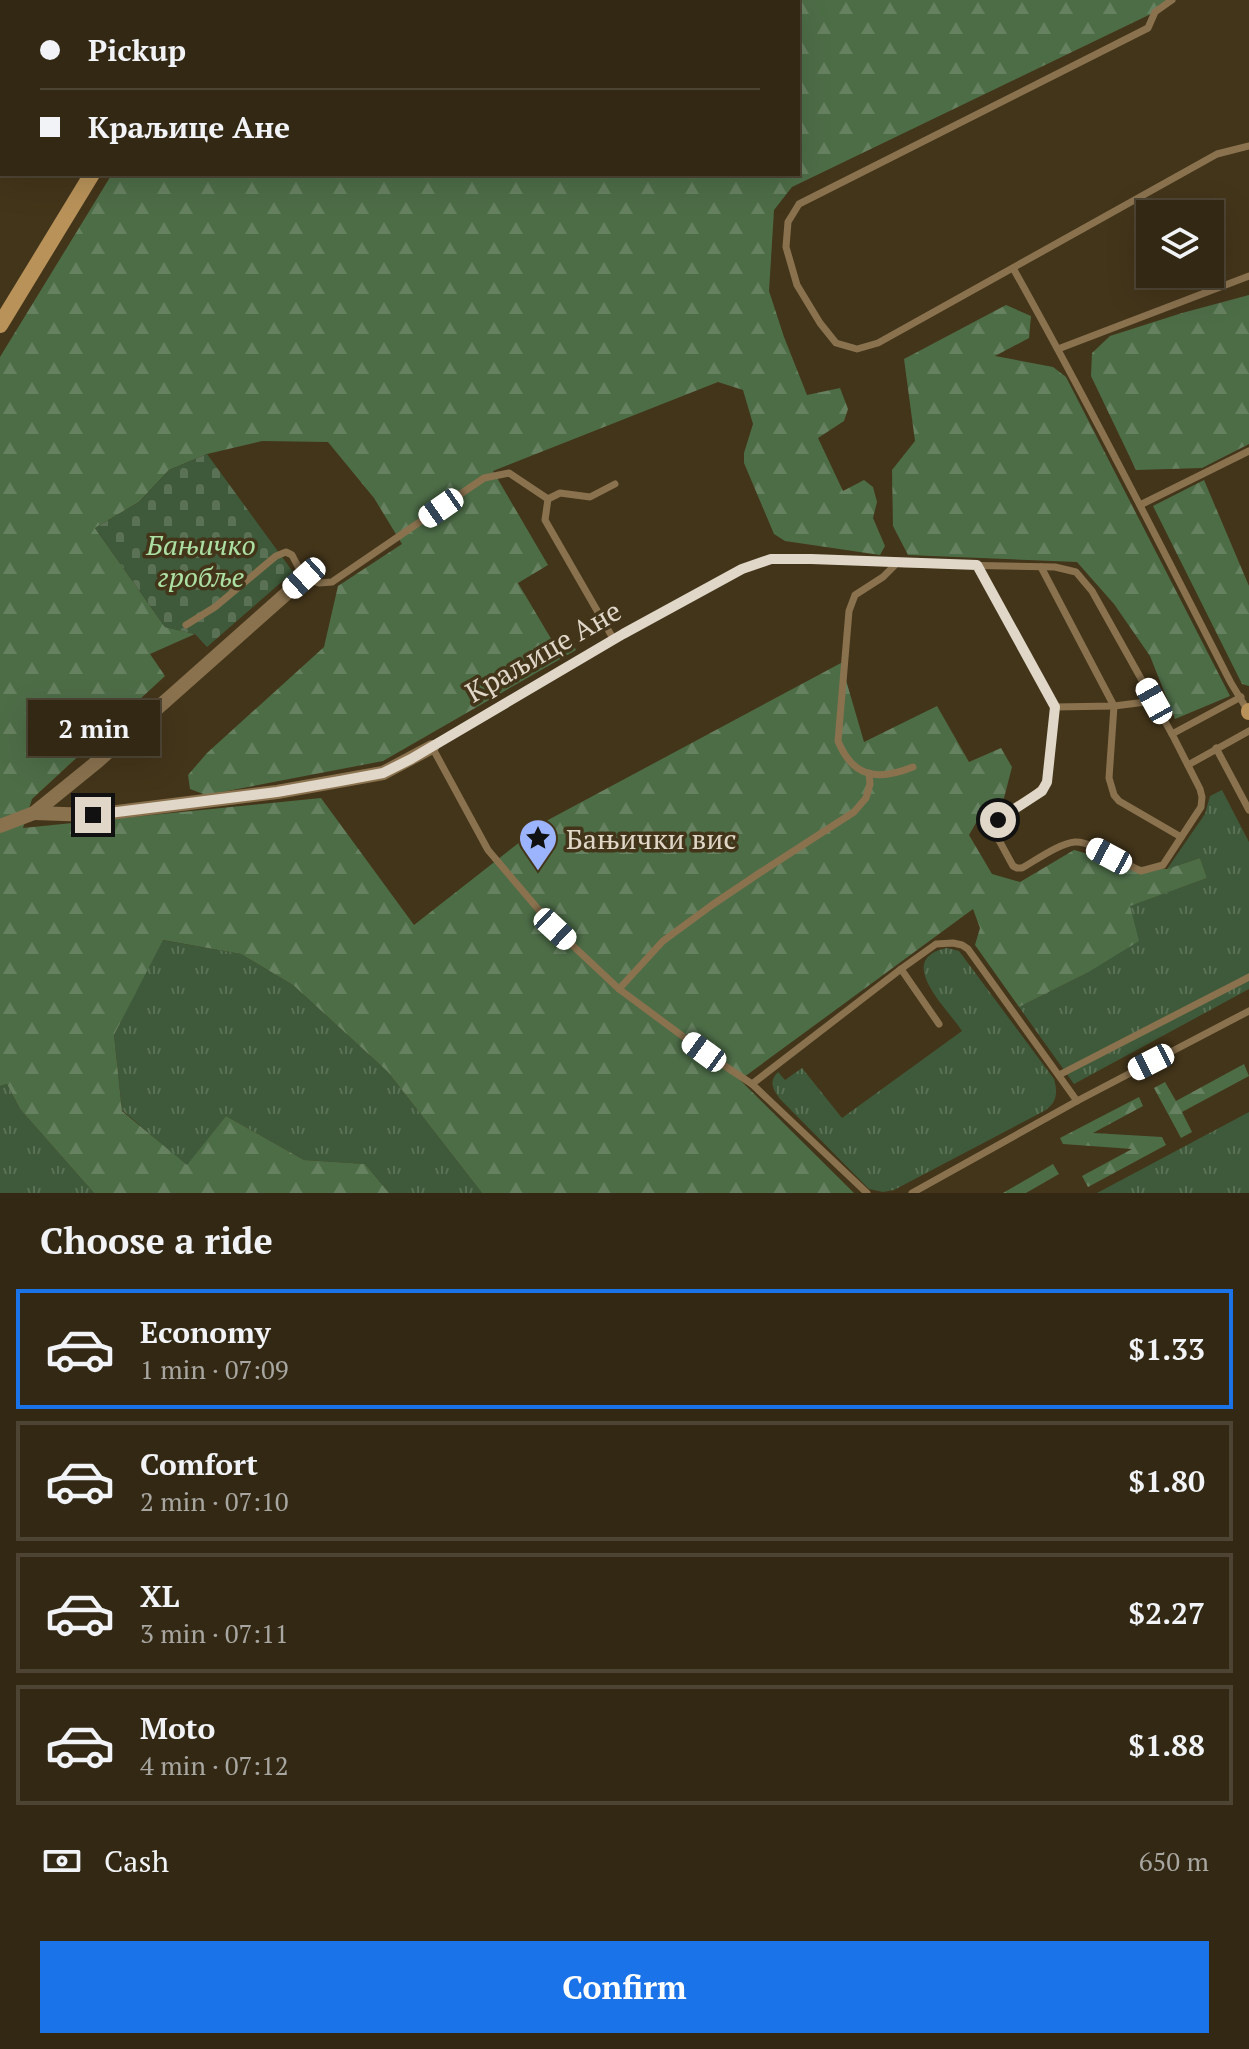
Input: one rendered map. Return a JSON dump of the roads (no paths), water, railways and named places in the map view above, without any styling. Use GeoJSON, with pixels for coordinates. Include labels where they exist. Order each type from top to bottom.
{"type":"FeatureCollection","features":[{"type":"Feature","properties":{"kind":"main road"},"geometry":{"type":"LineString","coordinates":[[0,325],[91,176]]}},
{"type":"Feature","properties":{"kind":"street"},"geometry":{"type":"LineString","coordinates":[[0,826],[34,813],[98,761],[304,578]]}},
{"type":"Feature","properties":{"kind":"street","name":"Краљице Ане"},"geometry":{"type":"LineString","coordinates":[[34,813],[93,815],[277,792],[383,773],[432,747]]}},
{"type":"Feature","properties":{"kind":"lane"},"geometry":{"type":"LineString","coordinates":[[1172,0],[1155,12],[1148,28],[799,204],[788,222],[786,247],[797,285],[836,343],[857,349],[878,343],[1217,154],[1249,146]]}},
{"type":"Feature","properties":{"kind":"lane"},"geometry":{"type":"LineString","coordinates":[[1013,268],[1247,708],[1172,734]]}},
{"type":"Feature","properties":{"kind":"lane"},"geometry":{"type":"LineString","coordinates":[[1058,349],[1249,276]]}},
{"type":"Feature","properties":{"kind":"lane"},"geometry":{"type":"LineString","coordinates":[[1140,505],[1249,451]]}},
{"type":"Feature","properties":{"kind":"lane"},"geometry":{"type":"LineString","coordinates":[[186,625],[215,607],[276,556],[286,552],[292,555],[304,578],[319,583],[332,582],[484,478],[509,473],[548,499]]}},
{"type":"Feature","properties":{"kind":"lane"},"geometry":{"type":"LineString","coordinates":[[548,499],[560,493],[590,497],[615,484]]}},
{"type":"Feature","properties":{"kind":"lane"},"geometry":{"type":"LineString","coordinates":[[548,499],[545,520],[614,640]]}},
{"type":"Feature","properties":{"kind":"lane","name":"Краљице Ане"},"geometry":{"type":"LineString","coordinates":[[432,747],[742,569],[771,559],[1055,567],[1076,572],[1092,591],[1200,789],[1201,807],[1163,865],[1141,871],[1087,844],[1076,842],[1064,845],[1022,868],[1013,866],[994,831],[995,827],[1001,817],[1042,791],[1047,782],[1055,707]]}},
{"type":"Feature","properties":{"kind":"lane"},"geometry":{"type":"LineString","coordinates":[[897,563],[883,577],[855,595],[849,611],[838,741],[845,757],[857,768],[869,773],[891,776],[913,767]]}},
{"type":"Feature","properties":{"kind":"lane"},"geometry":{"type":"LineString","coordinates":[[977,565],[1055,707],[1114,706],[1154,701]]}},
{"type":"Feature","properties":{"kind":"lane"},"geometry":{"type":"LineString","coordinates":[[1041,567],[1114,706],[1109,778],[1114,795],[1119,801],[1181,837]]}},
{"type":"Feature","properties":{"kind":"lane"},"geometry":{"type":"LineString","coordinates":[[1188,765],[1249,731]]}},
{"type":"Feature","properties":{"kind":"lane"},"geometry":{"type":"LineString","coordinates":[[432,747],[488,850],[555,929],[619,989],[752,1084],[867,1193]]}},
{"type":"Feature","properties":{"kind":"lane"},"geometry":{"type":"LineString","coordinates":[[1216,748],[1249,810]]}},
{"type":"Feature","properties":{"kind":"lane"},"geometry":{"type":"LineString","coordinates":[[619,989],[663,941],[724,896],[854,812],[866,798],[869,773]]}},
{"type":"Feature","properties":{"kind":"lane"},"geometry":{"type":"LineString","coordinates":[[752,1084],[936,944],[953,943],[968,949],[1077,1101]]}},
{"type":"Feature","properties":{"kind":"lane"},"geometry":{"type":"LineString","coordinates":[[901,969],[939,1024]]}},
{"type":"Feature","properties":{"kind":"lane"},"geometry":{"type":"LineString","coordinates":[[1059,1075],[1249,977]]}},
{"type":"Feature","properties":{"kind":"lane"},"geometry":{"type":"LineString","coordinates":[[912,1193],[1077,1101],[1249,1011]]}},
{"type":"Feature","properties":{"kind":"place","name":"Бањички вис"},"geometry":{"type":"Point","coordinates":[538,872]}},
{"type":"Feature","properties":{"kind":"park label","name":"Бањичко гробље"},"geometry":{"type":"Point","coordinates":[201,560]}}]}
